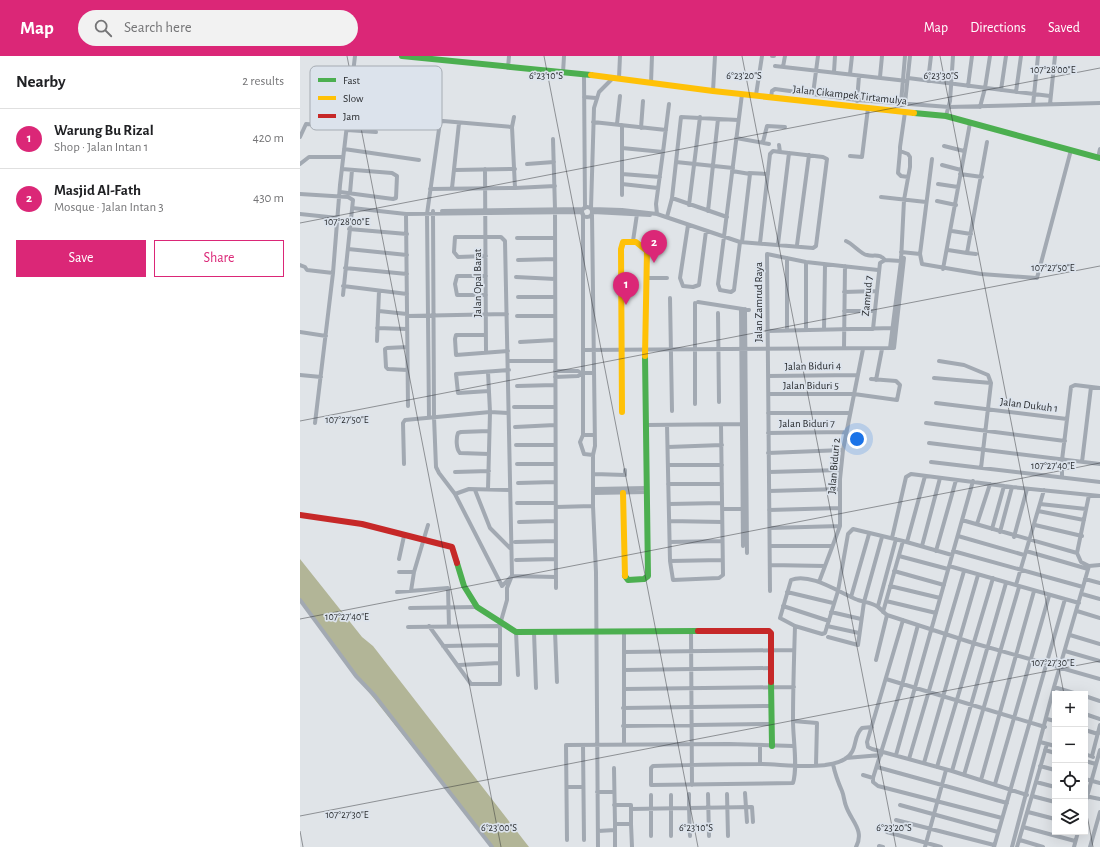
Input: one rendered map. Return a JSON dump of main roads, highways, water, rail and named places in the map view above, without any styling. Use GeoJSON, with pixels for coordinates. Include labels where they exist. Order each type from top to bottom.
{"type":"FeatureCollection","features":[{"type":"Feature","properties":{"kind":"place","name":"Masjid Al-Fath"},"geometry":{"type":"Point","coordinates":[654,263]}},
{"type":"Feature","properties":{"kind":"place","name":"Warung Bu Rizal"},"geometry":{"type":"Point","coordinates":[626,305]}}]}
